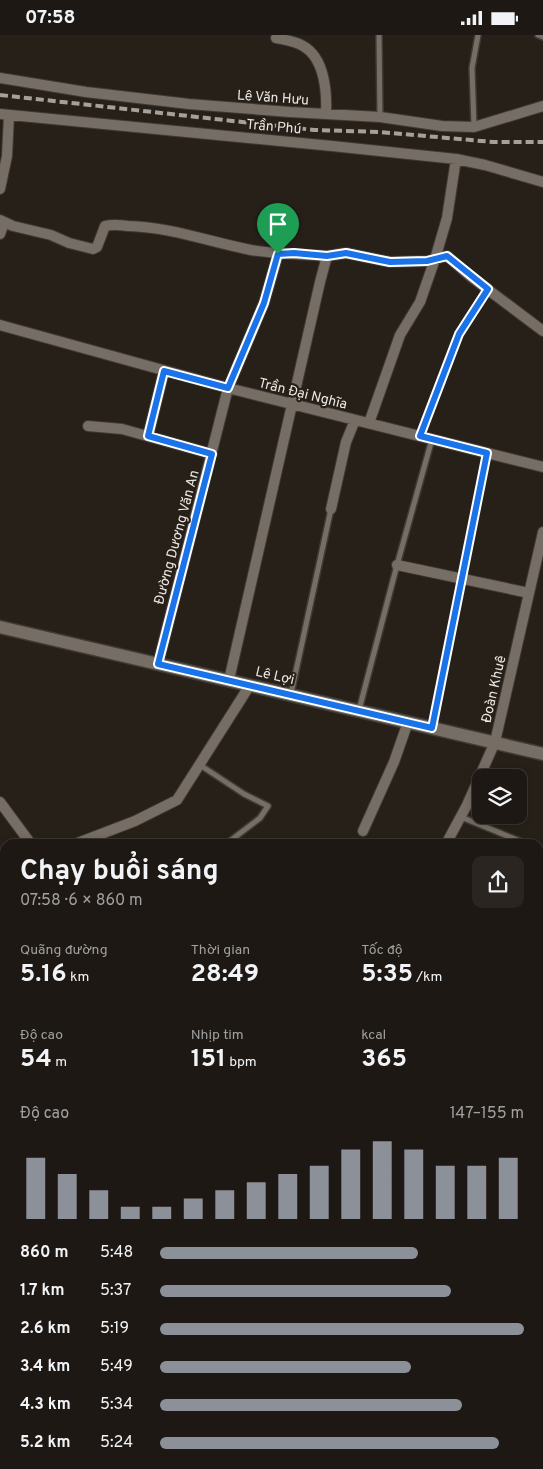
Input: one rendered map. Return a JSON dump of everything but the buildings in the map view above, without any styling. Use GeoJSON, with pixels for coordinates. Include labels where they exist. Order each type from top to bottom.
{"type":"FeatureCollection","features":[{"type":"Feature","properties":{"kind":"street"},"geometry":{"type":"LineString","coordinates":[[276,38],[302,45],[312,54],[324,83],[326,114]]}},
{"type":"Feature","properties":{"kind":"street","name":"Lê Văn Hưu"},"geometry":{"type":"LineString","coordinates":[[0,78],[86,92],[190,105],[380,117],[442,126],[474,127],[543,106]]}},
{"type":"Feature","properties":{"kind":"street"},"geometry":{"type":"LineString","coordinates":[[0,189],[7,156],[5,114]]}},
{"type":"Feature","properties":{"kind":"street","name":"Trần Phú"},"geometry":{"type":"LineString","coordinates":[[5,114],[456,159],[543,182]]}},
{"type":"Feature","properties":{"kind":"street"},"geometry":{"type":"LineString","coordinates":[[369,423],[400,335],[420,302],[435,259],[447,217],[456,159]]}},
{"type":"Feature","properties":{"kind":"street"},"geometry":{"type":"LineString","coordinates":[[0,234],[2,222],[93,249],[97,247],[105,226],[112,225],[151,227],[278,254],[294,253],[327,256],[346,253],[390,262],[427,261],[447,256],[543,331]]}},
{"type":"Feature","properties":{"kind":"street","name":"Đường Dương Văn An"},"geometry":{"type":"LineString","coordinates":[[158,664],[228,388],[264,303],[278,254]]}},
{"type":"Feature","properties":{"kind":"street"},"geometry":{"type":"LineString","coordinates":[[229,680],[327,256]]}},
{"type":"Feature","properties":{"kind":"street","name":"Trần Đại Nghĩa"},"geometry":{"type":"LineString","coordinates":[[0,325],[228,388],[543,467]]}},
{"type":"Feature","properties":{"kind":"street"},"geometry":{"type":"LineString","coordinates":[[148,436],[164,371]]}},
{"type":"Feature","properties":{"kind":"street"},"geometry":{"type":"LineString","coordinates":[[331,509],[346,441],[355,420]]}},
{"type":"Feature","properties":{"kind":"street"},"geometry":{"type":"LineString","coordinates":[[88,426],[122,429],[212,454]]}},
{"type":"Feature","properties":{"kind":"street","name":"Đoàn Khuê"},"geometry":{"type":"LineString","coordinates":[[450,839],[495,742],[543,532]]}},
{"type":"Feature","properties":{"kind":"street"},"geometry":{"type":"LineString","coordinates":[[397,565],[529,593]]}},
{"type":"Feature","properties":{"kind":"street","name":"Lê Lợi"},"geometry":{"type":"LineString","coordinates":[[0,627],[543,754]]}},
{"type":"Feature","properties":{"kind":"street"},"geometry":{"type":"LineString","coordinates":[[88,839],[135,821],[177,800],[250,685]]}},
{"type":"Feature","properties":{"kind":"street"},"geometry":{"type":"LineString","coordinates":[[363,831],[394,762],[408,722]]}},
{"type":"Feature","properties":{"kind":"street"},"geometry":{"type":"LineString","coordinates":[[0,802],[27,839]]}},
{"type":"Feature","properties":{"kind":"lane"},"geometry":{"type":"LineString","coordinates":[[379,35],[380,117]]}},
{"type":"Feature","properties":{"kind":"lane"},"geometry":{"type":"LineString","coordinates":[[474,127],[472,68],[478,35]]}},
{"type":"Feature","properties":{"kind":"lane"},"geometry":{"type":"LineString","coordinates":[[538,35],[543,37]]}},
{"type":"Feature","properties":{"kind":"lane"},"geometry":{"type":"LineString","coordinates":[[420,436],[459,334],[488,289]]}},
{"type":"Feature","properties":{"kind":"lane"},"geometry":{"type":"LineString","coordinates":[[359,711],[432,439]]}},
{"type":"Feature","properties":{"kind":"lane"},"geometry":{"type":"LineString","coordinates":[[432,728],[487,453]]}},
{"type":"Feature","properties":{"kind":"lane"},"geometry":{"type":"LineString","coordinates":[[291,694],[331,509]]}},
{"type":"Feature","properties":{"kind":"lane"},"geometry":{"type":"LineString","coordinates":[[200,765],[244,794],[268,806],[260,818],[233,839]]}},
{"type":"Feature","properties":{"kind":"lane"},"geometry":{"type":"LineString","coordinates":[[461,817],[515,839]]}},
{"type":"Feature","properties":{"kind":"railway"},"geometry":{"type":"LineString","coordinates":[[0,95],[314,130],[380,132],[493,142],[543,142]]}},
{"type":"Feature","properties":{"kind":"route"},"geometry":{"type":"LineString","coordinates":[[294,253],[327,256],[346,253],[390,262],[427,261],[447,256],[488,289],[459,334],[420,436],[487,453],[432,728],[158,664],[212,454],[148,436],[164,371],[228,388],[264,303],[278,254],[294,253]]}}]}
